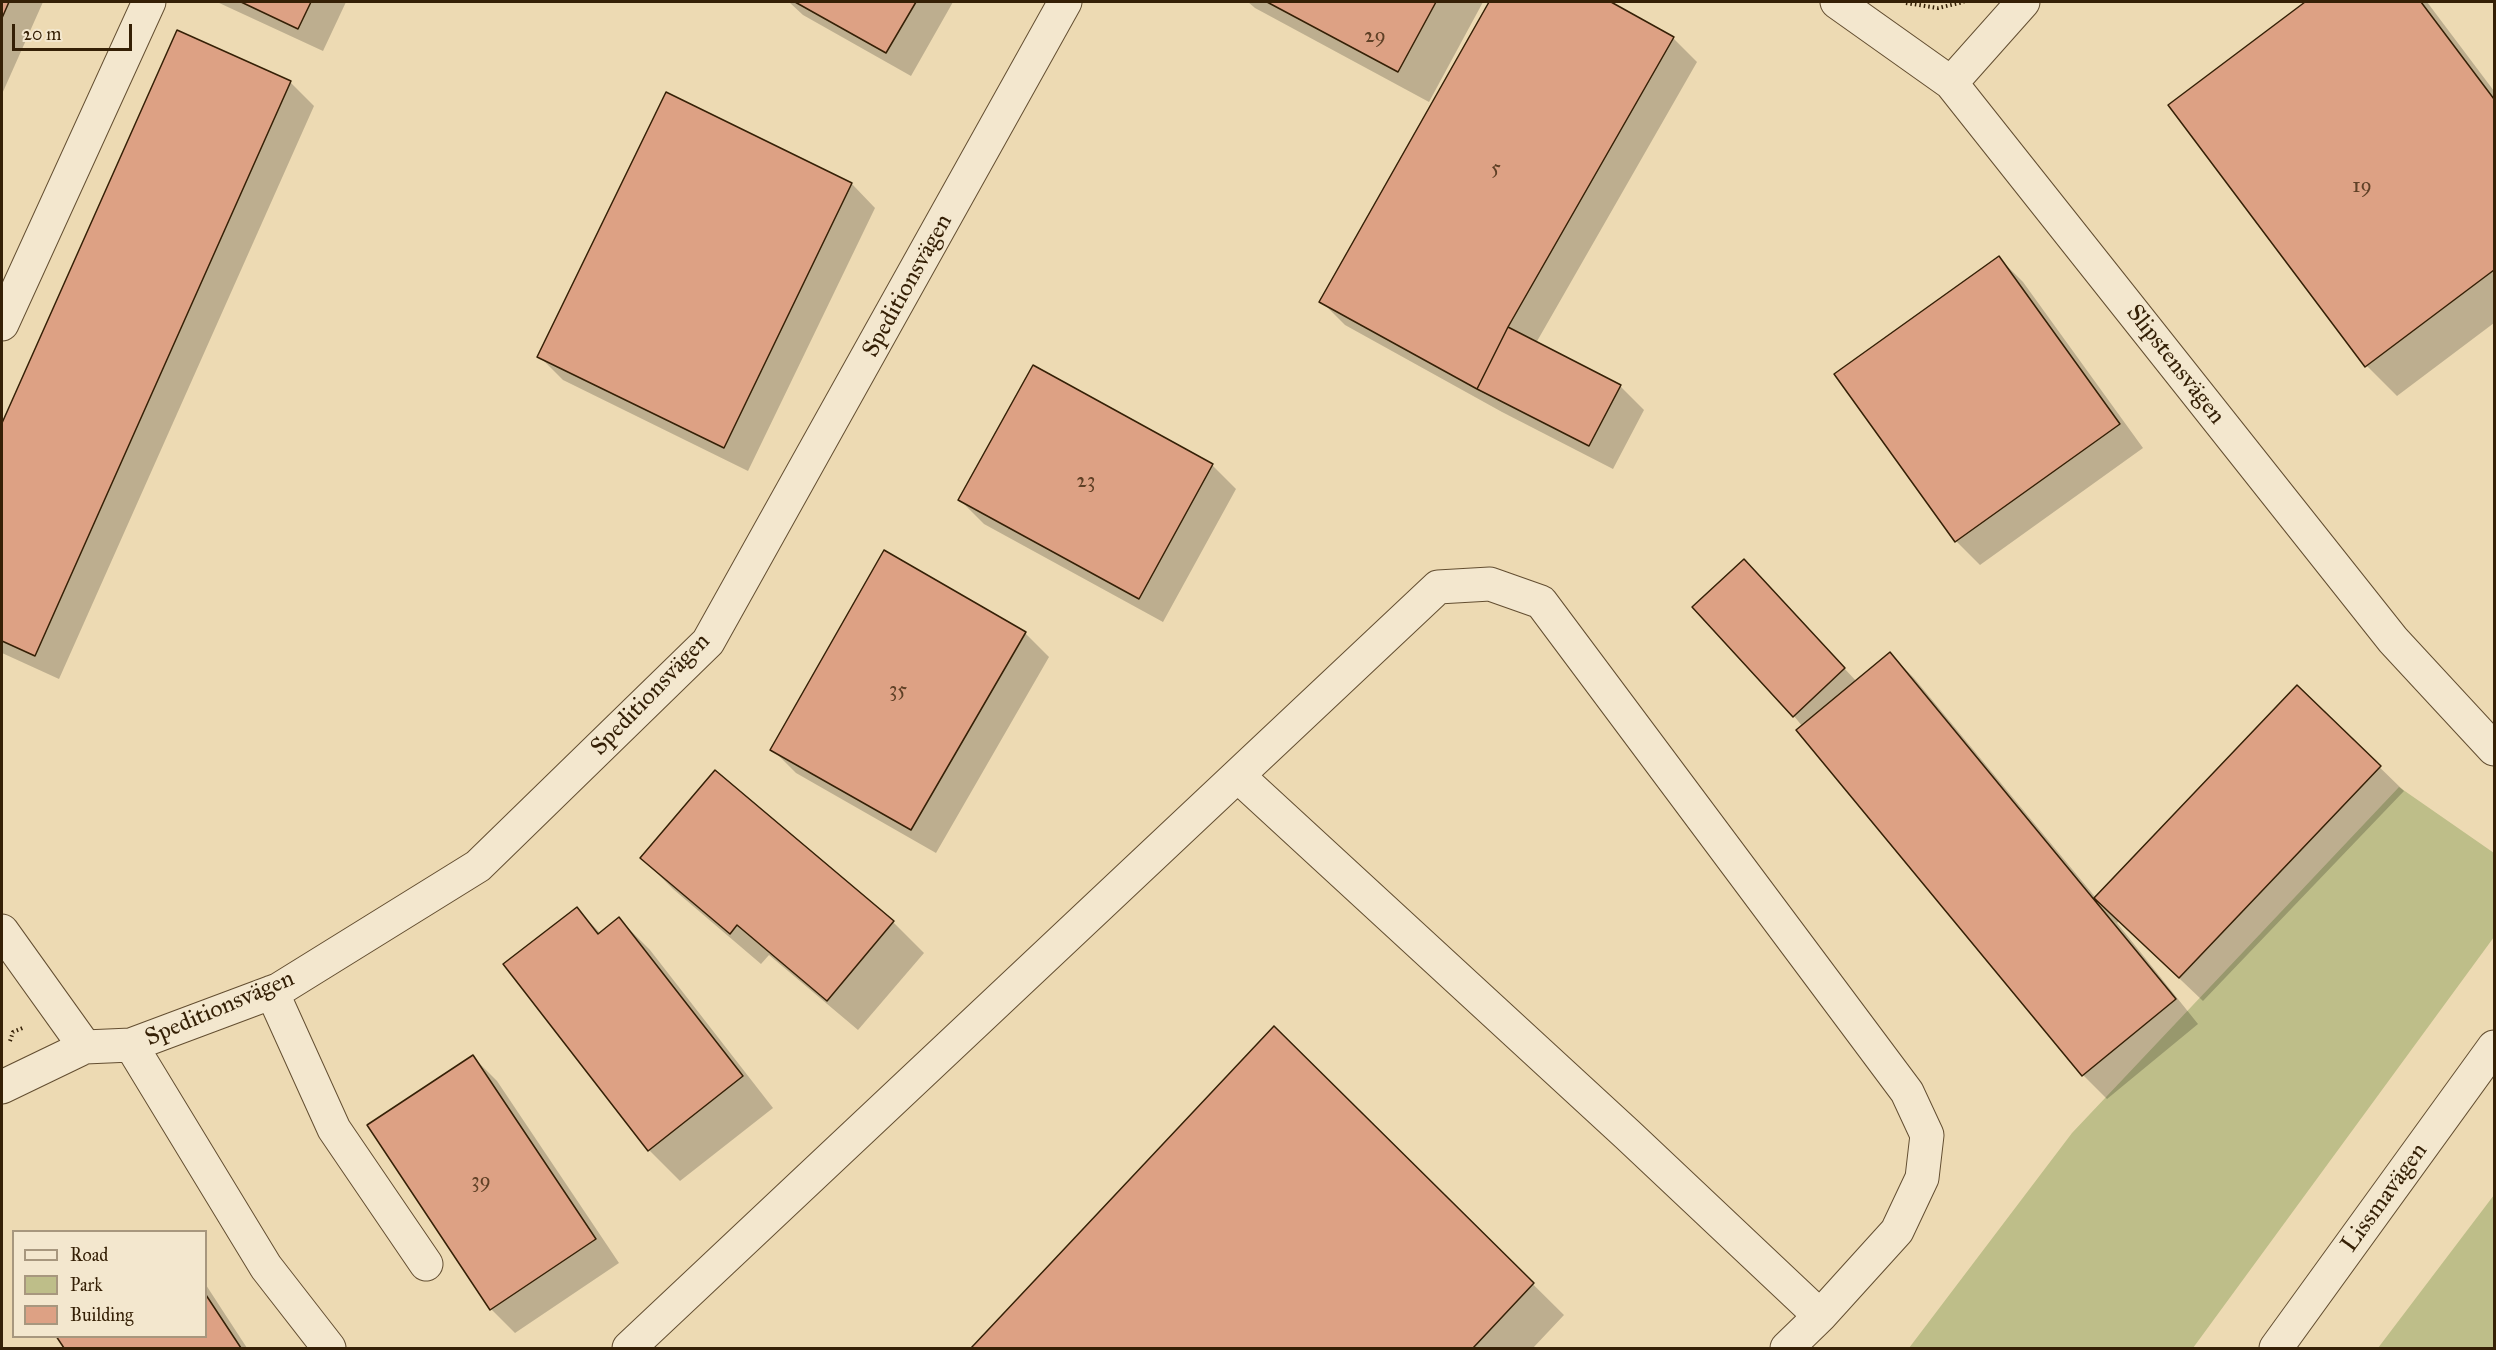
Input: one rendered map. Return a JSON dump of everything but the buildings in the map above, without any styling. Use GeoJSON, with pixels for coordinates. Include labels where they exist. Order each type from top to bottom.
{"type":"FeatureCollection","features":[{"type":"Feature","properties":{"kind":"street"},"geometry":{"type":"LineString","coordinates":[[2,324],[149,2]]}},
{"type":"Feature","properties":{"kind":"street","name":"Speditionsvägen"},"geometry":{"type":"LineString","coordinates":[[2,1087],[85,1047],[131,1046],[272,992],[478,866],[708,642],[921,264],[1065,2]]}},
{"type":"Feature","properties":{"kind":"street","name":"Slipstensvägen"},"geometry":{"type":"LineString","coordinates":[[1837,2],[1951,83],[2393,640],[2494,749]]}},
{"type":"Feature","properties":{"kind":"street"},"geometry":{"type":"LineString","coordinates":[[1951,83],[2023,2]]}},
{"type":"Feature","properties":{"kind":"street"},"geometry":{"type":"LineString","coordinates":[[629,1348],[1438,587],[1490,584],[1541,602],[1907,1092],[1927,1135],[1922,1178],[1898,1231],[1820,1316],[1787,1348]]}},
{"type":"Feature","properties":{"kind":"street"},"geometry":{"type":"LineString","coordinates":[[1239,776],[1628,1135],[1820,1316]]}},
{"type":"Feature","properties":{"kind":"street"},"geometry":{"type":"LineString","coordinates":[[2,931],[85,1047]]}},
{"type":"Feature","properties":{"kind":"street"},"geometry":{"type":"LineString","coordinates":[[272,992],[334,1129],[426,1264]]}},
{"type":"Feature","properties":{"kind":"street"},"geometry":{"type":"LineString","coordinates":[[131,1046],[266,1268],[330,1348]]}},
{"type":"Feature","properties":{"kind":"street","name":"Lissmavägen"},"geometry":{"type":"LineString","coordinates":[[2276,1348],[2494,1047]]}},
{"type":"Feature","properties":{"kind":"path"},"geometry":{"type":"LineString","coordinates":[[1900,2],[1938,8],[1964,2]]}},
{"type":"Feature","properties":{"kind":"path"},"geometry":{"type":"LineString","coordinates":[[7,1048],[13,1032],[58,1011]]}},
{"type":"Feature","properties":{"kind":"green space"},"geometry":{"type":"Polygon","coordinates":[[[2399,787],[2494,853],[2494,937],[2193,1348],[1909,1348],[2072,1133],[2399,787]]]}},
{"type":"Feature","properties":{"kind":"green space"},"geometry":{"type":"Polygon","coordinates":[[[2494,1195],[2494,1348],[2378,1348],[2494,1195]]]}}]}
